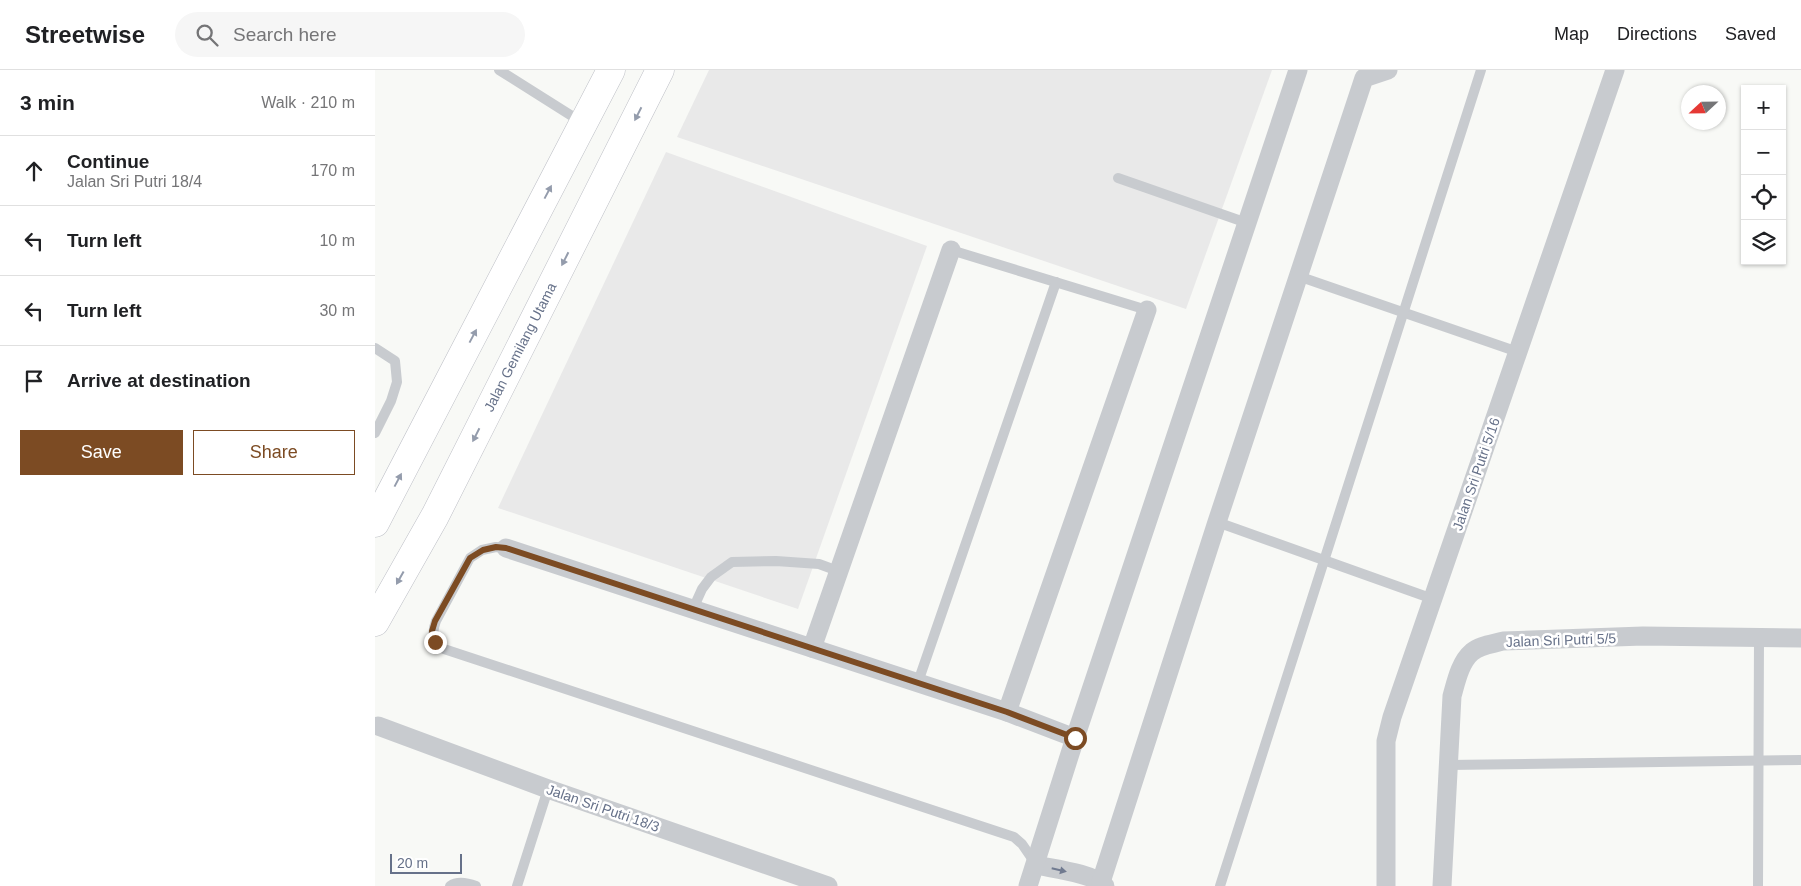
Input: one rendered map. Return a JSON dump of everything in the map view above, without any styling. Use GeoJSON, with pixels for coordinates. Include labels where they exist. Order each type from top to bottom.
{"type":"FeatureCollection","features":[{"type":"Feature","properties":{"kind":"main road"},"geometry":{"type":"LineString","coordinates":[[375,523],[611,70]]}},
{"type":"Feature","properties":{"kind":"main road","name":"Jalan Gemilang Utama"},"geometry":{"type":"LineString","coordinates":[[375,622],[435,516],[660,70]]}},
{"type":"Feature","properties":{"kind":"street"},"geometry":{"type":"LineString","coordinates":[[1028,886],[1075,738],[1298,70]]}},
{"type":"Feature","properties":{"kind":"street"},"geometry":{"type":"LineString","coordinates":[[1036,865],[1082,876],[1103,884],[1217,522],[1365,74],[1388,70]]}},
{"type":"Feature","properties":{"kind":"street","name":"Jalan Sri Putri 5/16"},"geometry":{"type":"LineString","coordinates":[[1386,886],[1386,741],[1433,598],[1615,70]]}},
{"type":"Feature","properties":{"kind":"street"},"geometry":{"type":"LineString","coordinates":[[812,648],[951,250]]}},
{"type":"Feature","properties":{"kind":"street"},"geometry":{"type":"LineString","coordinates":[[1007,712],[1147,310]]}},
{"type":"Feature","properties":{"kind":"street"},"geometry":{"type":"LineString","coordinates":[[506,548],[918,682],[1007,712],[1075,738]]}},
{"type":"Feature","properties":{"kind":"street","name":"Jalan Sri Putri 5/5"},"geometry":{"type":"LineString","coordinates":[[1441,886],[1452,696],[1460,670],[1471,652],[1503,641],[1643,636],[1801,638]]}},
{"type":"Feature","properties":{"kind":"street","name":"Jalan Sri Putri 18/3"},"geometry":{"type":"LineString","coordinates":[[379,726],[548,789],[828,886]]}},
{"type":"Feature","properties":{"kind":"lane"},"geometry":{"type":"LineString","coordinates":[[499,70],[584,123]]}},
{"type":"Feature","properties":{"kind":"lane"},"geometry":{"type":"LineString","coordinates":[[1220,886],[1481,70]]}},
{"type":"Feature","properties":{"kind":"lane"},"geometry":{"type":"LineString","coordinates":[[1117,178],[1247,223]]}},
{"type":"Feature","properties":{"kind":"lane"},"geometry":{"type":"LineString","coordinates":[[951,250],[1147,310]]}},
{"type":"Feature","properties":{"kind":"lane"},"geometry":{"type":"LineString","coordinates":[[1298,276],[1518,352]]}},
{"type":"Feature","properties":{"kind":"lane"},"geometry":{"type":"LineString","coordinates":[[918,682],[1056,282]]}},
{"type":"Feature","properties":{"kind":"lane"},"geometry":{"type":"LineString","coordinates":[[375,348],[395,361],[397,382],[391,401],[375,433]]}},
{"type":"Feature","properties":{"kind":"lane"},"geometry":{"type":"LineString","coordinates":[[1217,522],[1433,598]]}},
{"type":"Feature","properties":{"kind":"lane"},"geometry":{"type":"LineString","coordinates":[[506,548],[496,547],[483,550],[470,558],[435,621],[432,631],[435,642],[444,649],[1014,837],[1022,844],[1036,865]]}},
{"type":"Feature","properties":{"kind":"lane"},"geometry":{"type":"LineString","coordinates":[[693,609],[702,589],[711,577],[732,562],[776,560],[819,564],[839,571]]}},
{"type":"Feature","properties":{"kind":"lane"},"geometry":{"type":"LineString","coordinates":[[1758,886],[1759,638]]}},
{"type":"Feature","properties":{"kind":"lane"},"geometry":{"type":"LineString","coordinates":[[1448,765],[1801,760]]}},
{"type":"Feature","properties":{"kind":"lane"},"geometry":{"type":"LineString","coordinates":[[517,886],[548,789]]}},
{"type":"Feature","properties":{"kind":"lane"},"geometry":{"type":"LineString","coordinates":[[450,886],[453,884],[469,883],[476,886]]}},
{"type":"Feature","properties":{"kind":"shaded area"},"geometry":{"type":"Polygon","coordinates":[[[709,70],[1272,70],[1186,309],[677,137],[709,70]]]}},
{"type":"Feature","properties":{"kind":"shaded area"},"geometry":{"type":"Polygon","coordinates":[[[666,152],[927,246],[798,609],[498,508],[666,152]]]}},
{"type":"Feature","properties":{"kind":"route"},"geometry":{"type":"LineString","coordinates":[[435,642],[432,631],[435,621],[470,558],[483,550],[496,547],[506,548],[1007,712],[1075,738]]}}]}
